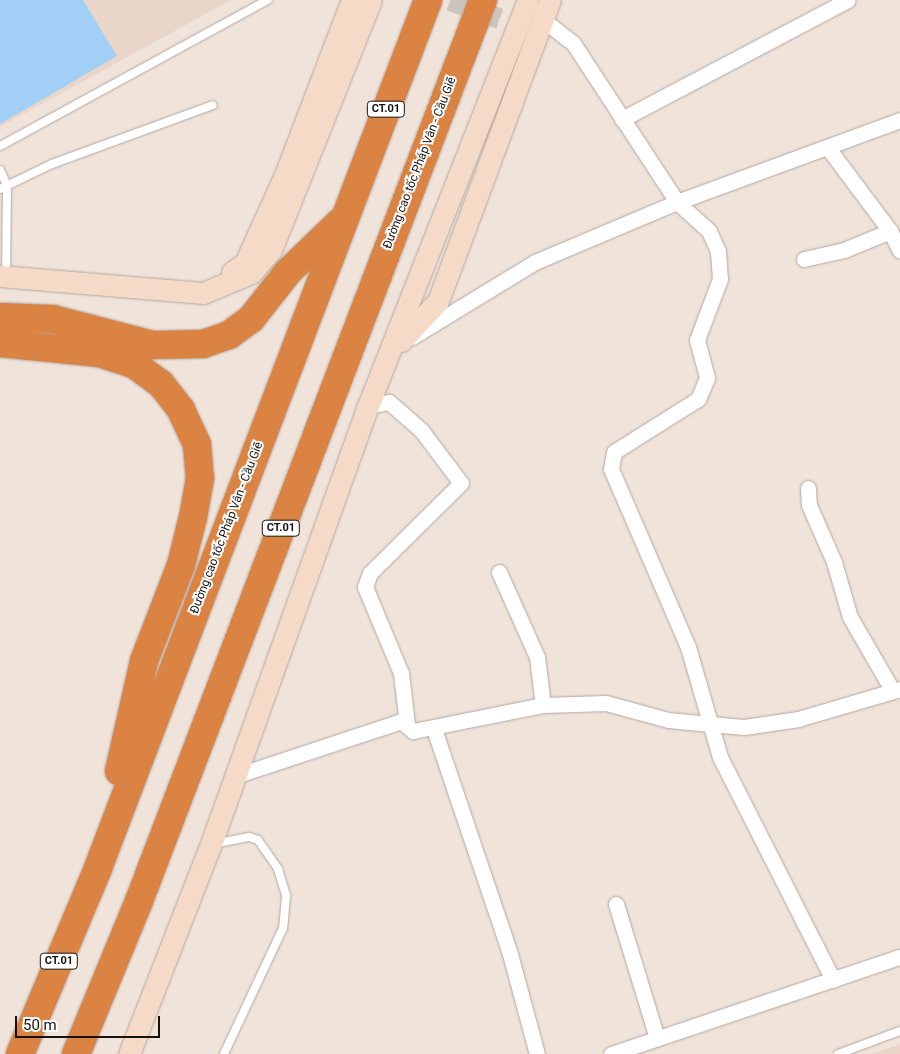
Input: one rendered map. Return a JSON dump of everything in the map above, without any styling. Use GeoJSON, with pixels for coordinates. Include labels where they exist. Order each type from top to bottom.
{"type":"FeatureCollection","features":[{"type":"Feature","properties":{"kind":"highway","name":"Đường cao tốc Pháp Vân - Cầu Giẽ"},"geometry":{"type":"LineString","coordinates":[[20,1054],[98,868],[428,0]]}},
{"type":"Feature","properties":{"kind":"highway","name":"Đường cao tốc Pháp Vân - Cầu Giẽ"},"geometry":{"type":"LineString","coordinates":[[76,1054],[142,892],[482,0]]}},
{"type":"Feature","properties":{"kind":"highway"},"geometry":{"type":"LineString","coordinates":[[0,317],[53,320],[152,345],[203,344],[228,335],[251,319],[288,272],[344,218]]}},
{"type":"Feature","properties":{"kind":"highway"},"geometry":{"type":"LineString","coordinates":[[0,343],[99,353],[135,365],[161,384],[181,410],[197,445],[200,478],[193,516],[181,565],[144,661],[98,868]]}},
{"type":"Feature","properties":{"kind":"street"},"geometry":{"type":"LineString","coordinates":[[203,293],[245,263],[285,176],[352,0]]}},
{"type":"Feature","properties":{"kind":"street"},"geometry":{"type":"LineString","coordinates":[[3,276],[203,293],[251,273],[271,250],[371,0]]}},
{"type":"Feature","properties":{"kind":"street"},"geometry":{"type":"LineString","coordinates":[[129,1054],[211,844],[368,406],[394,348],[528,0]]}},
{"type":"Feature","properties":{"kind":"street"},"geometry":{"type":"LineString","coordinates":[[622,119],[848,0]]}},
{"type":"Feature","properties":{"kind":"street"},"geometry":{"type":"LineString","coordinates":[[394,348],[438,301],[546,10]]}},
{"type":"Feature","properties":{"kind":"street"},"geometry":{"type":"LineString","coordinates":[[546,10],[573,43],[677,202],[709,231],[718,251],[720,279],[697,340],[708,378],[698,400],[614,452],[611,469],[688,647],[708,724],[720,757],[833,980]]}},
{"type":"Feature","properties":{"kind":"street"},"geometry":{"type":"LineString","coordinates":[[394,348],[535,262],[677,202],[900,120]]}},
{"type":"Feature","properties":{"kind":"street"},"geometry":{"type":"LineString","coordinates":[[828,148],[890,231],[900,251]]}},
{"type":"Feature","properties":{"kind":"street"},"geometry":{"type":"LineString","coordinates":[[804,259],[844,250],[890,231]]}},
{"type":"Feature","properties":{"kind":"street"},"geometry":{"type":"LineString","coordinates":[[368,406],[389,402],[421,430],[461,484],[370,573],[365,587],[401,672],[407,724]]}},
{"type":"Feature","properties":{"kind":"street"},"geometry":{"type":"LineString","coordinates":[[235,776],[401,720],[413,731],[434,729],[458,719],[543,705],[606,703],[668,720],[744,727],[798,719],[896,688],[850,617],[834,562],[809,505],[808,488]]}},
{"type":"Feature","properties":{"kind":"street"},"geometry":{"type":"LineString","coordinates":[[500,572],[537,657],[543,705]]}},
{"type":"Feature","properties":{"kind":"street"},"geometry":{"type":"LineString","coordinates":[[434,729],[510,954],[538,1054]]}},
{"type":"Feature","properties":{"kind":"street"},"geometry":{"type":"LineString","coordinates":[[616,904],[657,1038]]}},
{"type":"Feature","properties":{"kind":"street"},"geometry":{"type":"LineString","coordinates":[[611,1054],[900,957]]}},
{"type":"Feature","properties":{"kind":"lane"},"geometry":{"type":"LineString","coordinates":[[0,146],[268,0]]}},
{"type":"Feature","properties":{"kind":"lane"},"geometry":{"type":"LineString","coordinates":[[4,187],[213,105]]}},
{"type":"Feature","properties":{"kind":"lane"},"geometry":{"type":"LineString","coordinates":[[0,170],[4,187],[3,276]]}},
{"type":"Feature","properties":{"kind":"lane"},"geometry":{"type":"LineString","coordinates":[[211,844],[249,837],[258,840],[278,869],[286,896],[283,928],[224,1054]]}},
{"type":"Feature","properties":{"kind":"lane"},"geometry":{"type":"LineString","coordinates":[[838,1054],[900,1032]]}},
{"type":"Feature","properties":{"kind":"shaded area"},"geometry":{"type":"Polygon","coordinates":[[[0,0],[231,0],[0,127],[0,0]]]}},
{"type":"Feature","properties":{"kind":"shaded area"},"geometry":{"type":"Polygon","coordinates":[[[900,1044],[900,1054],[872,1054],[900,1044]]]}},
{"type":"Feature","properties":{"kind":"building"},"geometry":{"type":"Polygon","coordinates":[[[0,0],[83,0],[117,56],[0,124],[0,0]]]}},
{"type":"Feature","properties":{"kind":"tunnel"},"geometry":{"type":"LineString","coordinates":[[450,0],[518,25]]}}]}
